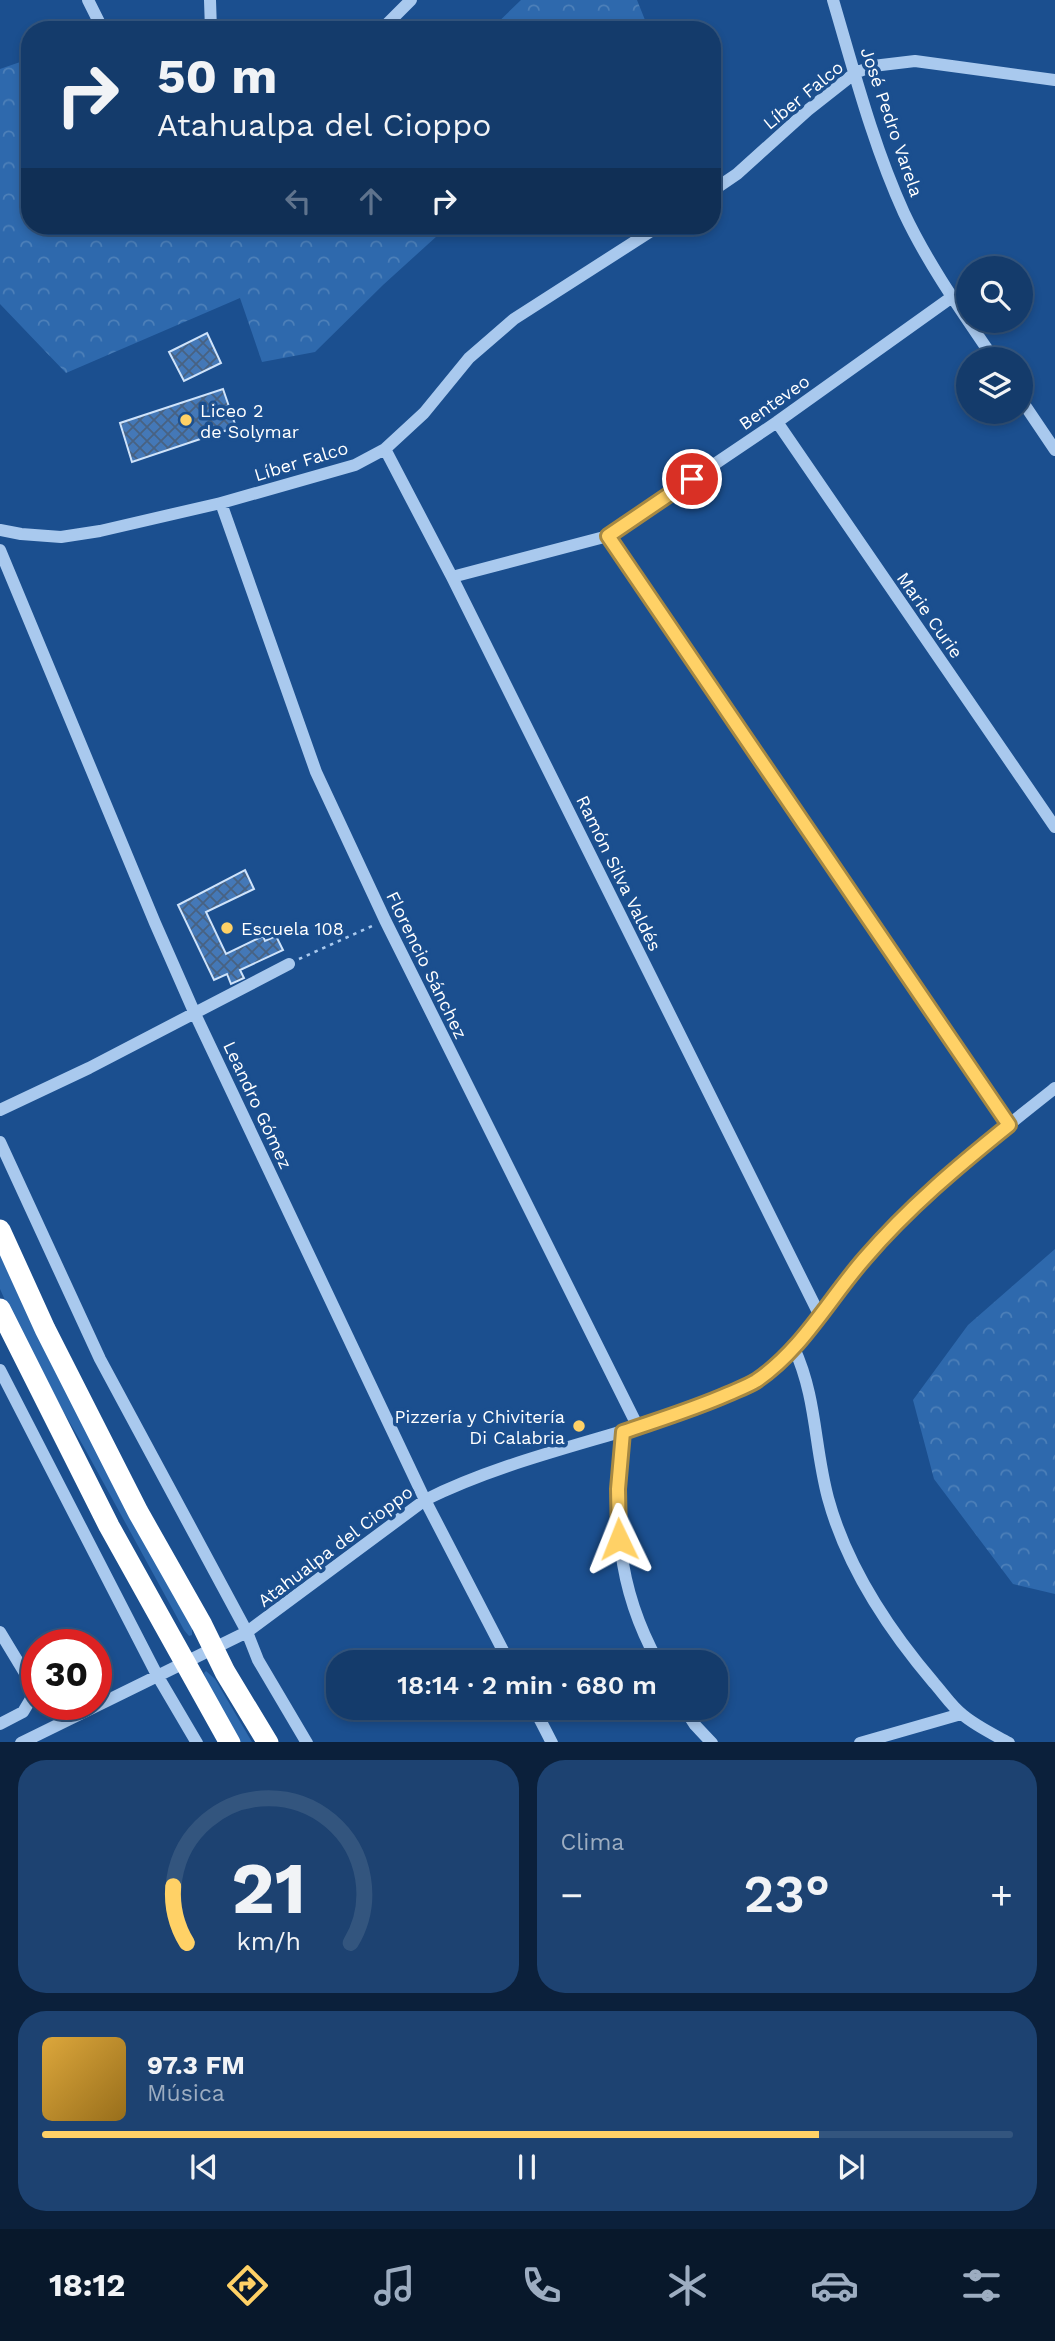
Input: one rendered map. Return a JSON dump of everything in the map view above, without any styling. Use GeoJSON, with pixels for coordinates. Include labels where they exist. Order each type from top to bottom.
{"type":"FeatureCollection","features":[{"type":"Feature","properties":{"kind":"highway"},"geometry":{"type":"LineString","coordinates":[[0,1230],[138,1512],[268,1742]]}},
{"type":"Feature","properties":{"kind":"highway"},"geometry":{"type":"LineString","coordinates":[[0,1309],[102,1514],[230,1742]]}},
{"type":"Feature","properties":{"kind":"street"},"geometry":{"type":"LineString","coordinates":[[88,0],[98,21]]}},
{"type":"Feature","properties":{"kind":"street"},"geometry":{"type":"LineString","coordinates":[[210,0],[211,21]]}},
{"type":"Feature","properties":{"kind":"street"},"geometry":{"type":"LineString","coordinates":[[390,21],[411,0]]}},
{"type":"Feature","properties":{"kind":"street","name":"José Pedro Varela"},"geometry":{"type":"LineString","coordinates":[[833,0],[888,173],[905,214],[952,297],[986,347]]}},
{"type":"Feature","properties":{"kind":"street","name":"Líber Falco"},"geometry":{"type":"LineString","coordinates":[[721,185],[855,73],[873,66],[915,61],[1055,80]]}},
{"type":"Feature","properties":{"kind":"street","name":"Líber Falco"},"geometry":{"type":"LineString","coordinates":[[0,530],[61,537],[100,531],[221,503],[355,465],[385,449],[424,413],[469,358],[514,319],[645,235]]}},
{"type":"Feature","properties":{"kind":"street","name":"Benteveo"},"geometry":{"type":"LineString","coordinates":[[452,577],[608,536],[777,422],[952,297]]}},
{"type":"Feature","properties":{"kind":"street"},"geometry":{"type":"LineString","coordinates":[[1033,417],[1055,450]]}},
{"type":"Feature","properties":{"kind":"street","name":"Marie Curie"},"geometry":{"type":"LineString","coordinates":[[777,422],[1055,827]]}},
{"type":"Feature","properties":{"kind":"street","name":"Ramón Silva Valdés"},"geometry":{"type":"LineString","coordinates":[[385,449],[452,577],[819,1314]]}},
{"type":"Feature","properties":{"kind":"street","name":"Florencio Sánchez"},"geometry":{"type":"LineString","coordinates":[[221,503],[316,772],[385,920],[638,1427]]}},
{"type":"Feature","properties":{"kind":"street"},"geometry":{"type":"LineString","coordinates":[[608,536],[1009,1125]]}},
{"type":"Feature","properties":{"kind":"street","name":"Leandro Gómez"},"geometry":{"type":"LineString","coordinates":[[0,550],[195,1014],[425,1500],[503,1650]]}},
{"type":"Feature","properties":{"kind":"street"},"geometry":{"type":"LineString","coordinates":[[0,1110],[195,1014],[289,964]]}},
{"type":"Feature","properties":{"kind":"street","name":"Atahualpa del Cioppo"},"geometry":{"type":"LineString","coordinates":[[21,1742],[247,1632],[425,1500],[467,1481],[705,1404],[754,1382],[794,1348],[865,1258],[948,1173],[1055,1088]]}},
{"type":"Feature","properties":{"kind":"street"},"geometry":{"type":"LineString","coordinates":[[0,1142],[100,1359],[247,1632],[258,1660],[307,1742]]}},
{"type":"Feature","properties":{"kind":"street"},"geometry":{"type":"LineString","coordinates":[[794,1348],[806,1374],[829,1499],[864,1587],[906,1650],[961,1714],[1009,1742]]}},
{"type":"Feature","properties":{"kind":"street"},"geometry":{"type":"LineString","coordinates":[[0,1372],[6,1395],[157,1675],[197,1742]]}},
{"type":"Feature","properties":{"kind":"street"},"geometry":{"type":"LineString","coordinates":[[623,1432],[618,1489],[620,1554],[630,1599],[651,1650]]}},
{"type":"Feature","properties":{"kind":"street"},"geometry":{"type":"LineString","coordinates":[[0,1632],[29,1680],[32,1697],[23,1712],[0,1724]]}},
{"type":"Feature","properties":{"kind":"street"},"geometry":{"type":"LineString","coordinates":[[860,1742],[961,1714]]}},
{"type":"Feature","properties":{"kind":"street"},"geometry":{"type":"LineString","coordinates":[[540,1720],[552,1742]]}},
{"type":"Feature","properties":{"kind":"street"},"geometry":{"type":"LineString","coordinates":[[692,1720],[712,1742]]}},
{"type":"Feature","properties":{"kind":"path"},"geometry":{"type":"LineString","coordinates":[[289,964],[385,920]]}},
{"type":"Feature","properties":{"kind":"green space"},"geometry":{"type":"Polygon","coordinates":[[[521,0],[637,0],[645,21],[499,21],[521,0]]]}},
{"type":"Feature","properties":{"kind":"green space"},"geometry":{"type":"Polygon","coordinates":[[[21,62],[21,235],[438,235],[315,352],[262,362],[240,298],[66,373],[0,304],[0,69],[21,62]]]}},
{"type":"Feature","properties":{"kind":"green space"},"geometry":{"type":"Polygon","coordinates":[[[1055,1249],[1055,1594],[1013,1584],[934,1479],[913,1400],[968,1325],[1055,1249]]]}},
{"type":"Feature","properties":{"kind":"green space"},"geometry":{"type":"Polygon","coordinates":[[[0,1250],[192,1625],[192,1635],[189,1636],[184,1630],[26,1347],[0,1289],[0,1250]]]}},
{"type":"Feature","properties":{"kind":"green space"},"geometry":{"type":"Polygon","coordinates":[[[206,1671],[215,1679],[252,1742],[240,1742],[207,1686],[204,1673],[206,1671]]]}},
{"type":"Feature","properties":{"kind":"building"},"geometry":{"type":"Polygon","coordinates":[[[207,333],[221,363],[184,381],[169,352],[207,333]]]}},
{"type":"Feature","properties":{"kind":"building"},"geometry":{"type":"Polygon","coordinates":[[[223,389],[236,427],[132,462],[120,423],[223,389]]]}},
{"type":"Feature","properties":{"kind":"building"},"geometry":{"type":"Polygon","coordinates":[[[245,870],[254,889],[206,912],[226,954],[263,936],[265,941],[276,936],[283,950],[240,970],[244,978],[231,984],[227,974],[214,980],[178,905],[245,870]]]}},
{"type":"Feature","properties":{"kind":"place","name":"Liceo 2 de Solymar"},"geometry":{"type":"Point","coordinates":[186,420]}},
{"type":"Feature","properties":{"kind":"place","name":"Escuela 108"},"geometry":{"type":"Point","coordinates":[227,928]}},
{"type":"Feature","properties":{"kind":"place","name":"Pizzería y Chivitería Di Calabria"},"geometry":{"type":"Point","coordinates":[579,1426]}},
{"type":"Feature","properties":{"kind":"route"},"geometry":{"type":"LineString","coordinates":[[619,1539],[618,1489],[623,1432],[705,1404],[754,1382],[776,1365],[794,1348],[865,1258],[904,1216],[948,1173],[1009,1125],[608,536],[692,479]]}}]}
